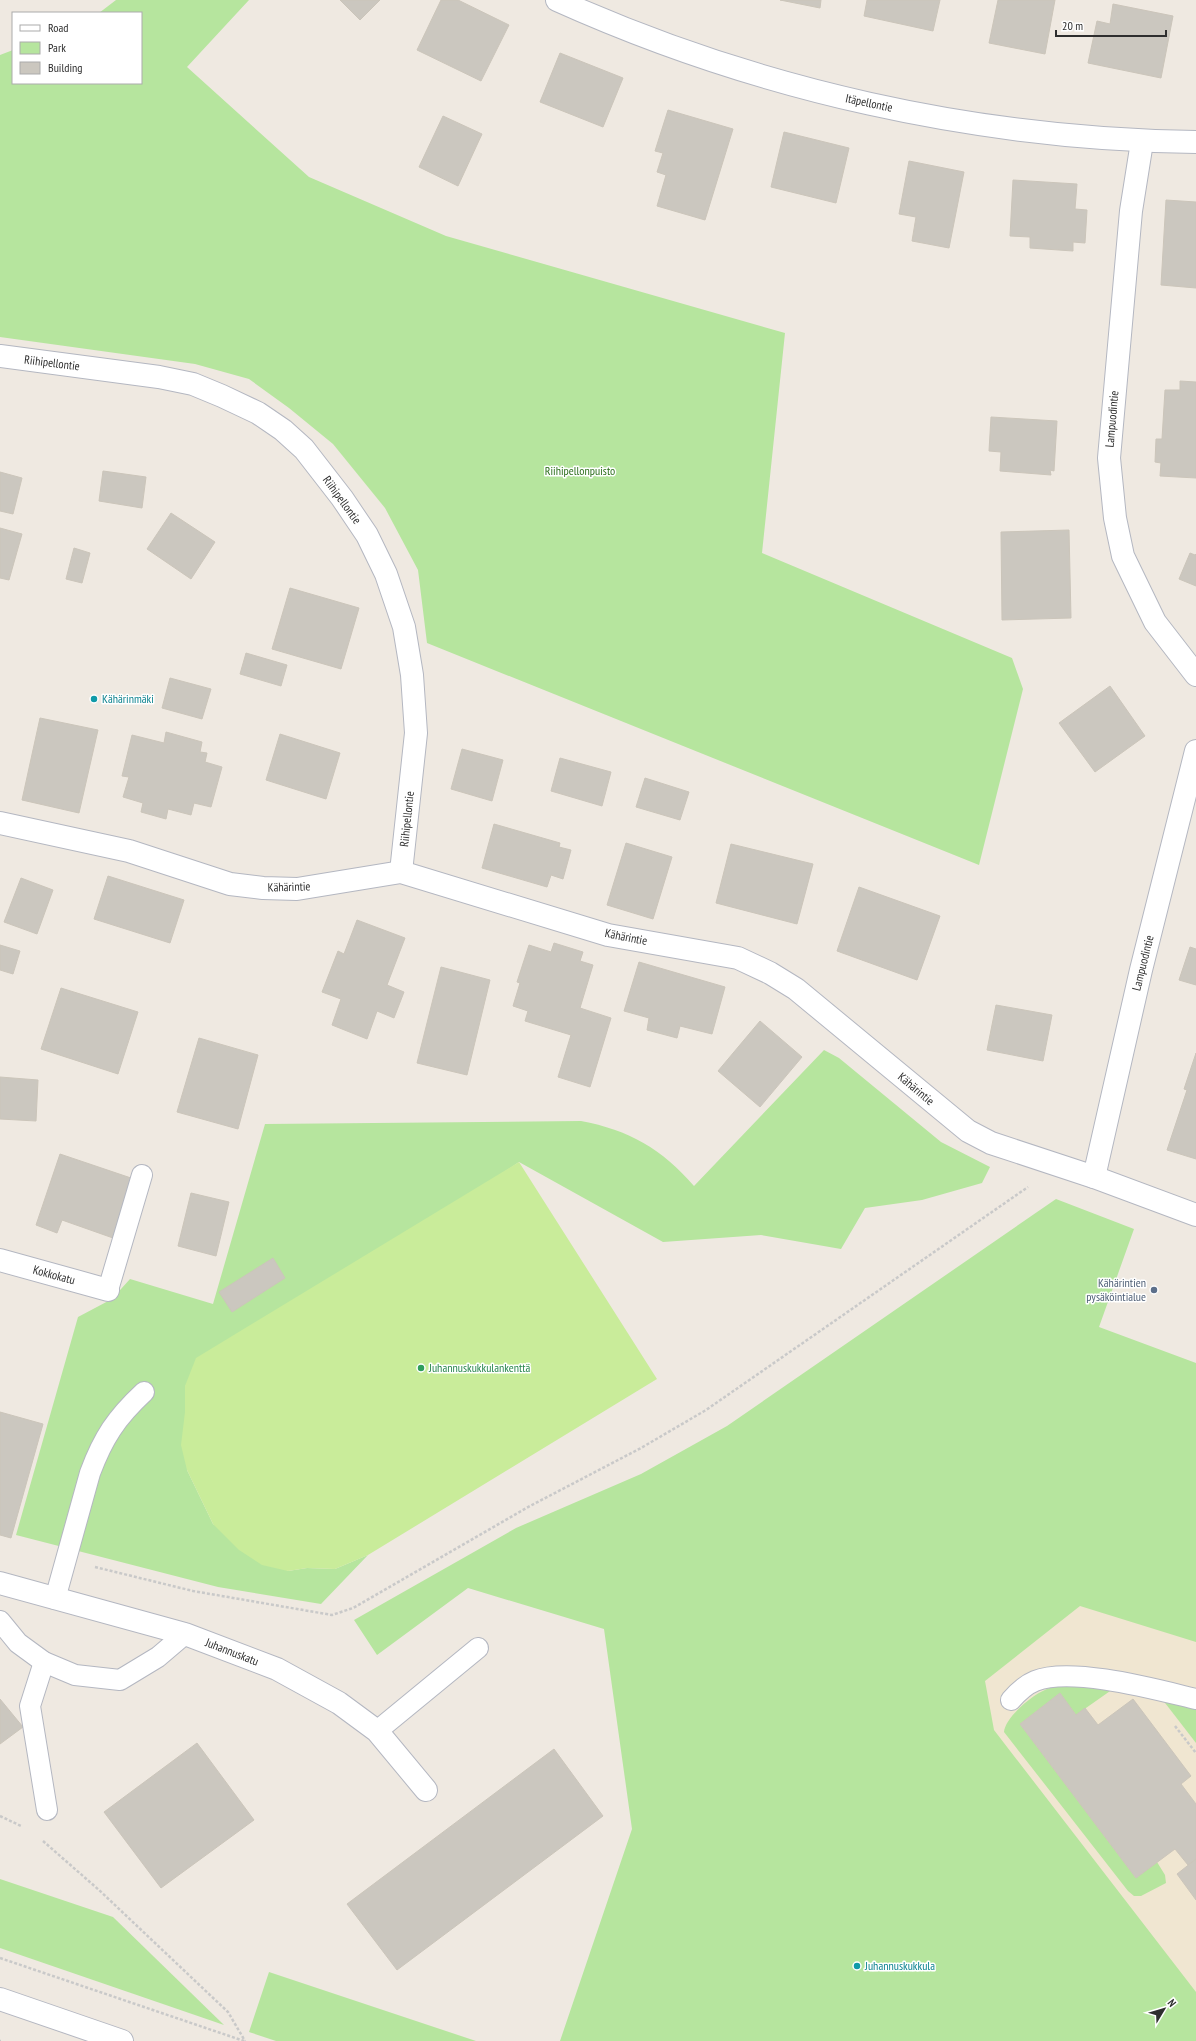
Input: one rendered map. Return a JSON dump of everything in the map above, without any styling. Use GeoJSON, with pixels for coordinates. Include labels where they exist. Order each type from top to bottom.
{"type":"FeatureCollection","features":[{"type":"Feature","properties":{"kind":"street","name":"Itäpellontie"},"geometry":{"type":"LineString","coordinates":[[557,0],[598,18],[716,63],[839,97],[942,119],[1033,132],[1142,142],[1196,142]]}},
{"type":"Feature","properties":{"kind":"street","name":"Lampuodintie"},"geometry":{"type":"LineString","coordinates":[[1142,142],[1131,211],[1109,458],[1115,518],[1123,556],[1155,622],[1196,675]]}},
{"type":"Feature","properties":{"kind":"street","name":"Riihipellontie"},"geometry":{"type":"LineString","coordinates":[[0,356],[159,377],[193,384],[258,413],[283,430],[304,449],[342,498],[367,535],[386,574],[404,627],[412,675],[416,733],[401,872]]}},
{"type":"Feature","properties":{"kind":"street","name":"Lampuodintie"},"geometry":{"type":"LineString","coordinates":[[1094,1177],[1141,970],[1196,751]]}},
{"type":"Feature","properties":{"kind":"street","name":"Kähärintie"},"geometry":{"type":"LineString","coordinates":[[0,823],[129,851],[230,884],[263,888],[297,889],[401,872],[608,935],[738,958],[770,972],[796,989],[968,1131],[991,1142],[1094,1177],[1196,1215]]}},
{"type":"Feature","properties":{"kind":"street","name":"Kokkokatu"},"geometry":{"type":"LineString","coordinates":[[0,1260],[108,1290]]}},
{"type":"Feature","properties":{"kind":"street","name":"Juhannuskatu"},"geometry":{"type":"LineString","coordinates":[[0,1583],[185,1634],[277,1669],[339,1703],[377,1732],[426,1790]]}},
{"type":"Feature","properties":{"kind":"street"},"geometry":{"type":"LineString","coordinates":[[0,1999],[122,2041]]}},
{"type":"Feature","properties":{"kind":"lane"},"geometry":{"type":"LineString","coordinates":[[108,1290],[142,1175]]}},
{"type":"Feature","properties":{"kind":"lane"},"geometry":{"type":"LineString","coordinates":[[55,1599],[90,1473],[98,1454],[110,1430],[128,1407],[144,1392]]}},
{"type":"Feature","properties":{"kind":"lane"},"geometry":{"type":"LineString","coordinates":[[0,1621],[18,1642],[44,1662],[76,1675],[120,1680],[158,1658],[185,1634]]}},
{"type":"Feature","properties":{"kind":"lane"},"geometry":{"type":"LineString","coordinates":[[377,1732],[478,1648]]}},
{"type":"Feature","properties":{"kind":"lane"},"geometry":{"type":"LineString","coordinates":[[44,1662],[30,1706],[47,1810]]}},
{"type":"Feature","properties":{"kind":"lane"},"geometry":{"type":"LineString","coordinates":[[1011,1700],[1021,1690],[1035,1681],[1053,1676],[1073,1676],[1138,1686],[1196,1699]]}},
{"type":"Feature","properties":{"kind":"path"},"geometry":{"type":"LineString","coordinates":[[67,1560],[193,1591],[332,1615],[353,1608],[530,1506],[641,1448],[706,1410],[1035,1183],[1048,1162]]}},
{"type":"Feature","properties":{"kind":"path"},"geometry":{"type":"LineString","coordinates":[[0,1816],[26,1829]]}},
{"type":"Feature","properties":{"kind":"path"},"geometry":{"type":"LineString","coordinates":[[43,1840],[99,1890],[228,2012],[245,2041]]}},
{"type":"Feature","properties":{"kind":"path"},"geometry":{"type":"LineString","coordinates":[[0,1958],[245,2041]]}},
{"type":"Feature","properties":{"kind":"shaded area"},"geometry":{"type":"Polygon","coordinates":[[[1091,1586],[1196,1592],[1196,2041],[939,1700],[1091,1586]]]}},
{"type":"Feature","properties":{"kind":"green space","name":"Riihipellonpuisto"},"geometry":{"type":"Polygon","coordinates":[[[116,0],[249,0],[187,67],[309,177],[446,236],[785,333],[762,553],[1012,658],[1023,689],[979,865],[427,643],[418,570],[385,508],[333,444],[289,408],[249,379],[195,364],[0,337],[0,55],[12,50],[12,84],[142,84],[142,12],[100,12],[116,0]]]}},
{"type":"Feature","properties":{"kind":"green space"},"geometry":{"type":"Polygon","coordinates":[[[824,1050],[839,1058],[941,1142],[990,1167],[982,1183],[922,1200],[865,1208],[841,1249],[761,1235],[663,1242],[519,1162],[185,1386],[187,1470],[213,1524],[288,1571],[307,1568],[335,1569],[368,1555],[321,1604],[218,1587],[16,1535],[78,1317],[112,1299],[130,1279],[213,1304],[265,1124],[581,1121],[614,1130],[644,1143],[670,1162],[694,1186],[824,1050]]]}},
{"type":"Feature","properties":{"kind":"green space","name":"Juhannuskukkulankenttä"},"geometry":{"type":"Polygon","coordinates":[[[519,1162],[657,1379],[368,1555],[335,1569],[307,1568],[288,1571],[262,1565],[239,1550],[213,1524],[187,1470],[181,1445],[185,1412],[185,1386],[196,1358],[519,1162]]]}},
{"type":"Feature","properties":{"kind":"green space"},"geometry":{"type":"Polygon","coordinates":[[[1056,1199],[1134,1229],[1099,1327],[1196,1363],[1196,1642],[1080,1606],[985,1681],[994,1730],[1196,1992],[1196,2041],[560,2041],[632,1829],[604,1629],[468,1588],[377,1655],[354,1620],[516,1528],[641,1474],[727,1426],[1056,1199]]]}},
{"type":"Feature","properties":{"kind":"green space"},"geometry":{"type":"Polygon","coordinates":[[[1075,1685],[1113,1689],[1076,1715],[1060,1693],[1020,1724],[1136,1878],[1157,1862],[1165,1875],[1166,1883],[1141,1896],[1134,1896],[1128,1891],[1004,1732],[1010,1719],[1015,1713],[1037,1694],[1053,1687],[1075,1685]]]}},
{"type":"Feature","properties":{"kind":"green space"},"geometry":{"type":"Polygon","coordinates":[[[1162,1699],[1196,1707],[1196,1743],[1162,1699]]]}},
{"type":"Feature","properties":{"kind":"green space"},"geometry":{"type":"Polygon","coordinates":[[[0,1879],[113,1917],[224,2025],[0,1948],[0,1879]]]}},
{"type":"Feature","properties":{"kind":"green space"},"geometry":{"type":"Polygon","coordinates":[[[269,1972],[476,2041],[276,2041],[249,2032],[269,1972]]]}},
{"type":"Feature","properties":{"kind":"building"},"geometry":{"type":"Polygon","coordinates":[[[340,0],[380,0],[360,20],[340,0]]]}},
{"type":"Feature","properties":{"kind":"building"},"geometry":{"type":"Polygon","coordinates":[[[441,0],[458,0],[509,25],[481,81],[417,50],[441,0]]]}},
{"type":"Feature","properties":{"kind":"building"},"geometry":{"type":"Polygon","coordinates":[[[780,0],[821,0],[820,8],[780,0]]]}},
{"type":"Feature","properties":{"kind":"building"},"geometry":{"type":"Polygon","coordinates":[[[867,0],[940,0],[933,31],[864,16],[867,0]]]}},
{"type":"Feature","properties":{"kind":"building"},"geometry":{"type":"Polygon","coordinates":[[[998,0],[1055,0],[1045,54],[989,43],[998,0]]]}},
{"type":"Feature","properties":{"kind":"building"},"geometry":{"type":"Polygon","coordinates":[[[1113,4],[1173,16],[1161,78],[1088,63],[1097,21],[1110,24],[1113,4]]]}},
{"type":"Feature","properties":{"kind":"building"},"geometry":{"type":"Polygon","coordinates":[[[560,53],[623,78],[603,127],[540,102],[560,53]]]}},
{"type":"Feature","properties":{"kind":"building"},"geometry":{"type":"Polygon","coordinates":[[[668,110],[733,129],[705,220],[657,206],[666,175],[657,172],[663,153],[655,151],[668,110]]]}},
{"type":"Feature","properties":{"kind":"building"},"geometry":{"type":"Polygon","coordinates":[[[443,116],[482,134],[458,186],[419,167],[443,116]]]}},
{"type":"Feature","properties":{"kind":"building"},"geometry":{"type":"Polygon","coordinates":[[[784,132],[849,148],[836,203],[771,187],[784,132]]]}},
{"type":"Feature","properties":{"kind":"building"},"geometry":{"type":"Polygon","coordinates":[[[909,161],[964,172],[949,248],[912,241],[916,217],[899,214],[909,161]]]}},
{"type":"Feature","properties":{"kind":"building"},"geometry":{"type":"Polygon","coordinates":[[[1013,180],[1077,184],[1075,209],[1087,210],[1085,243],[1073,242],[1073,251],[1030,248],[1030,237],[1010,236],[1013,180]]]}},
{"type":"Feature","properties":{"kind":"building"},"geometry":{"type":"Polygon","coordinates":[[[1166,200],[1196,202],[1196,288],[1161,285],[1166,200]]]}},
{"type":"Feature","properties":{"kind":"building"},"geometry":{"type":"Polygon","coordinates":[[[1180,381],[1196,382],[1196,478],[1160,476],[1161,463],[1155,462],[1156,439],[1162,439],[1165,390],[1180,390],[1180,381]]]}},
{"type":"Feature","properties":{"kind":"building"},"geometry":{"type":"Polygon","coordinates":[[[991,417],[1057,421],[1054,471],[1050,470],[1051,475],[1000,471],[1001,452],[989,451],[991,417]]]}},
{"type":"Feature","properties":{"kind":"building"},"geometry":{"type":"Polygon","coordinates":[[[103,471],[146,477],[142,508],[99,501],[103,471]]]}},
{"type":"Feature","properties":{"kind":"building"},"geometry":{"type":"Polygon","coordinates":[[[0,472],[22,478],[13,514],[0,511],[0,472]]]}},
{"type":"Feature","properties":{"kind":"building"},"geometry":{"type":"Polygon","coordinates":[[[171,513],[215,542],[191,579],[147,549],[171,513]]]}},
{"type":"Feature","properties":{"kind":"building"},"geometry":{"type":"Polygon","coordinates":[[[0,528],[22,534],[9,580],[0,578],[0,528]]]}},
{"type":"Feature","properties":{"kind":"building"},"geometry":{"type":"Polygon","coordinates":[[[1069,530],[1071,618],[1002,620],[1001,532],[1069,530]]]}},
{"type":"Feature","properties":{"kind":"building"},"geometry":{"type":"Polygon","coordinates":[[[74,548],[90,553],[82,583],[66,579],[74,548]]]}},
{"type":"Feature","properties":{"kind":"building"},"geometry":{"type":"Polygon","coordinates":[[[1190,553],[1196,554],[1196,586],[1179,579],[1190,553]]]}},
{"type":"Feature","properties":{"kind":"building"},"geometry":{"type":"Polygon","coordinates":[[[290,588],[359,608],[341,669],[272,649],[290,588]]]}},
{"type":"Feature","properties":{"kind":"building"},"geometry":{"type":"Polygon","coordinates":[[[246,653],[287,665],[281,686],[240,674],[246,653]]]}},
{"type":"Feature","properties":{"kind":"building"},"geometry":{"type":"Polygon","coordinates":[[[170,678],[211,689],[202,719],[162,708],[170,678]]]}},
{"type":"Feature","properties":{"kind":"building"},"geometry":{"type":"Polygon","coordinates":[[[1110,686],[1145,736],[1095,772],[1059,723],[1110,686]]]}},
{"type":"Feature","properties":{"kind":"building"},"geometry":{"type":"Polygon","coordinates":[[[40,718],[98,730],[79,813],[22,800],[40,718]]]}},
{"type":"Feature","properties":{"kind":"building"},"geometry":{"type":"Polygon","coordinates":[[[166,732],[202,742],[200,752],[207,753],[205,762],[222,767],[211,807],[194,803],[191,815],[168,809],[166,819],[141,812],[143,803],[123,797],[129,777],[122,776],[132,735],[164,743],[166,732]]]}},
{"type":"Feature","properties":{"kind":"building"},"geometry":{"type":"Polygon","coordinates":[[[280,734],[340,753],[326,799],[266,780],[280,734]]]}},
{"type":"Feature","properties":{"kind":"building"},"geometry":{"type":"Polygon","coordinates":[[[462,749],[503,760],[492,801],[451,789],[462,749]]]}},
{"type":"Feature","properties":{"kind":"building"},"geometry":{"type":"Polygon","coordinates":[[[560,758],[611,772],[602,806],[551,791],[560,758]]]}},
{"type":"Feature","properties":{"kind":"building"},"geometry":{"type":"Polygon","coordinates":[[[645,778],[689,792],[680,820],[636,807],[645,778]]]}},
{"type":"Feature","properties":{"kind":"building"},"geometry":{"type":"Polygon","coordinates":[[[494,824],[560,843],[559,847],[571,850],[563,879],[551,875],[547,887],[482,868],[494,824]]]}},
{"type":"Feature","properties":{"kind":"building"},"geometry":{"type":"Polygon","coordinates":[[[626,843],[672,857],[653,919],[607,905],[626,843]]]}},
{"type":"Feature","properties":{"kind":"building"},"geometry":{"type":"Polygon","coordinates":[[[731,844],[813,864],[797,924],[716,903],[731,844]]]}},
{"type":"Feature","properties":{"kind":"building"},"geometry":{"type":"Polygon","coordinates":[[[108,876],[184,900],[170,943],[94,919],[108,876]]]}},
{"type":"Feature","properties":{"kind":"building"},"geometry":{"type":"Polygon","coordinates":[[[21,878],[53,890],[37,934],[4,922],[21,878]]]}},
{"type":"Feature","properties":{"kind":"building"},"geometry":{"type":"Polygon","coordinates":[[[859,887],[940,916],[917,980],[837,951],[859,887]]]}},
{"type":"Feature","properties":{"kind":"building"},"geometry":{"type":"Polygon","coordinates":[[[357,920],[405,938],[387,985],[404,992],[394,1018],[377,1011],[367,1039],[332,1025],[341,999],[322,992],[338,951],[344,954],[357,920]]]}},
{"type":"Feature","properties":{"kind":"building"},"geometry":{"type":"Polygon","coordinates":[[[554,943],[583,952],[580,961],[593,965],[580,1008],[611,1018],[590,1087],[558,1077],[571,1035],[525,1021],[528,1011],[513,1006],[520,983],[517,982],[529,945],[551,952],[554,943]]]}},
{"type":"Feature","properties":{"kind":"building"},"geometry":{"type":"Polygon","coordinates":[[[0,945],[20,951],[13,974],[0,970],[0,945]]]}},
{"type":"Feature","properties":{"kind":"building"},"geometry":{"type":"Polygon","coordinates":[[[1190,947],[1196,949],[1196,985],[1179,980],[1190,947]]]}},
{"type":"Feature","properties":{"kind":"building"},"geometry":{"type":"Polygon","coordinates":[[[639,962],[725,987],[712,1034],[680,1026],[677,1038],[647,1030],[649,1018],[624,1011],[639,962]]]}},
{"type":"Feature","properties":{"kind":"building"},"geometry":{"type":"Polygon","coordinates":[[[441,967],[490,980],[467,1075],[417,1063],[441,967]]]}},
{"type":"Feature","properties":{"kind":"building"},"geometry":{"type":"Polygon","coordinates":[[[61,988],[138,1012],[118,1074],[41,1049],[61,988]]]}},
{"type":"Feature","properties":{"kind":"building"},"geometry":{"type":"Polygon","coordinates":[[[996,1005],[1052,1015],[1043,1061],[987,1050],[996,1005]]]}},
{"type":"Feature","properties":{"kind":"building"},"geometry":{"type":"Polygon","coordinates":[[[760,1021],[802,1057],[760,1107],[718,1071],[760,1021]]]}},
{"type":"Feature","properties":{"kind":"building"},"geometry":{"type":"Polygon","coordinates":[[[199,1038],[258,1055],[238,1129],[177,1112],[199,1038]]]}},
{"type":"Feature","properties":{"kind":"building"},"geometry":{"type":"Polygon","coordinates":[[[1196,1053],[1196,1159],[1167,1150],[1187,1090],[1184,1089],[1196,1053]]]}},
{"type":"Feature","properties":{"kind":"building"},"geometry":{"type":"Polygon","coordinates":[[[0,1077],[38,1080],[36,1121],[0,1119],[0,1077]]]}},
{"type":"Feature","properties":{"kind":"building"},"geometry":{"type":"Polygon","coordinates":[[[60,1154],[134,1179],[113,1238],[62,1220],[57,1233],[36,1225],[60,1154]]]}},
{"type":"Feature","properties":{"kind":"building"},"geometry":{"type":"Polygon","coordinates":[[[191,1193],[229,1202],[216,1256],[178,1246],[191,1193]]]}},
{"type":"Feature","properties":{"kind":"building"},"geometry":{"type":"Polygon","coordinates":[[[273,1258],[285,1278],[232,1312],[219,1292],[273,1258]]]}},
{"type":"Feature","properties":{"kind":"building"},"geometry":{"type":"Polygon","coordinates":[[[0,1412],[43,1424],[11,1538],[0,1535],[0,1412]]]}},
{"type":"Feature","properties":{"kind":"building"},"geometry":{"type":"Polygon","coordinates":[[[1060,1693],[1076,1715],[1085,1708],[1098,1725],[1133,1699],[1191,1776],[1181,1784],[1196,1804],[1196,1859],[1188,1865],[1175,1849],[1136,1878],[1020,1724],[1060,1693]]]}},
{"type":"Feature","properties":{"kind":"building"},"geometry":{"type":"Polygon","coordinates":[[[0,1699],[23,1727],[0,1744],[0,1699]]]}},
{"type":"Feature","properties":{"kind":"building"},"geometry":{"type":"Polygon","coordinates":[[[197,1743],[254,1820],[161,1888],[104,1812],[197,1743]]]}},
{"type":"Feature","properties":{"kind":"building"},"geometry":{"type":"Polygon","coordinates":[[[554,1749],[603,1816],[397,1970],[347,1904],[554,1749]]]}},
{"type":"Feature","properties":{"kind":"building"},"geometry":{"type":"Polygon","coordinates":[[[1196,1859],[1196,1900],[1177,1874],[1196,1859]]]}},
{"type":"Feature","properties":{"kind":"place","name":"Kähärinmäki"},"geometry":{"type":"Point","coordinates":[94,699]}},
{"type":"Feature","properties":{"kind":"place","name":"Kähärintien pysäköintialue"},"geometry":{"type":"Point","coordinates":[1154,1290]}},
{"type":"Feature","properties":{"kind":"place","name":"Juhannuskukkulankenttä"},"geometry":{"type":"Point","coordinates":[421,1368]}},
{"type":"Feature","properties":{"kind":"place","name":"Juhannuskukkula"},"geometry":{"type":"Point","coordinates":[857,1966]}}]}
